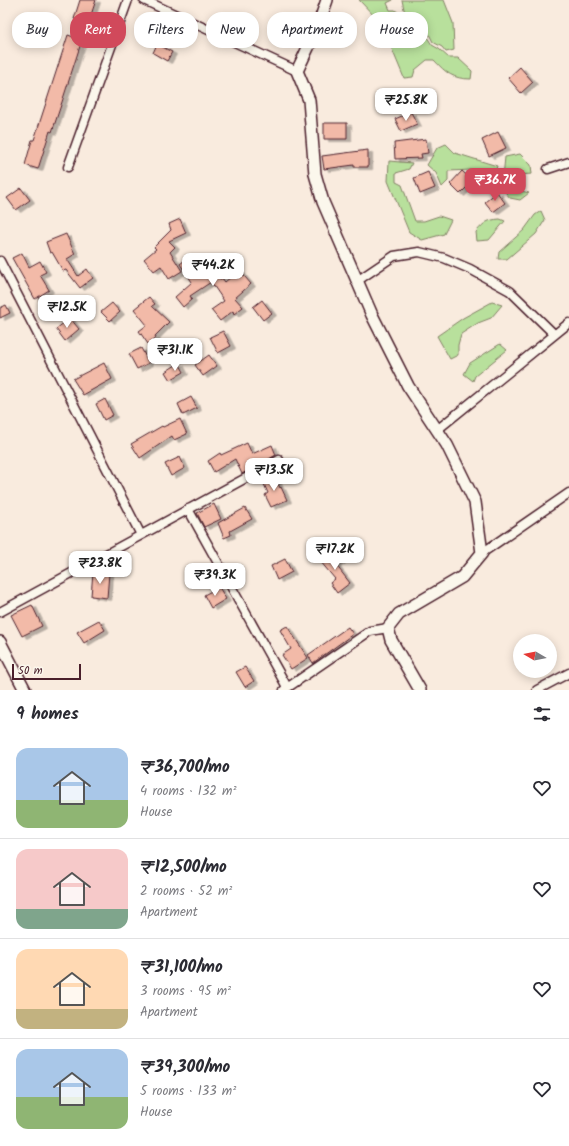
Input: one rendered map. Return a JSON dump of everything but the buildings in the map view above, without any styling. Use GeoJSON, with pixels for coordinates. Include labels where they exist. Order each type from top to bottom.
{"type":"FeatureCollection","features":[{"type":"Feature","properties":{"kind":"street"},"geometry":{"type":"LineString","coordinates":[[68,168],[128,0]]}},
{"type":"Feature","properties":{"kind":"street"},"geometry":{"type":"LineString","coordinates":[[144,0],[298,71],[309,100],[315,174],[323,202],[372,315],[408,386],[446,445],[475,502],[482,553]]}},
{"type":"Feature","properties":{"kind":"street"},"geometry":{"type":"LineString","coordinates":[[298,71],[317,29],[326,0]]}},
{"type":"Feature","properties":{"kind":"street"},"geometry":{"type":"LineString","coordinates":[[548,169],[569,162]]}},
{"type":"Feature","properties":{"kind":"street"},"geometry":{"type":"LineString","coordinates":[[358,281],[394,256],[419,252],[444,258],[470,269],[510,291],[554,334]]}},
{"type":"Feature","properties":{"kind":"street"},"geometry":{"type":"LineString","coordinates":[[0,261],[141,535]]}},
{"type":"Feature","properties":{"kind":"street"},"geometry":{"type":"LineString","coordinates":[[437,430],[569,323]]}},
{"type":"Feature","properties":{"kind":"street"},"geometry":{"type":"LineString","coordinates":[[0,612],[280,460]]}},
{"type":"Feature","properties":{"kind":"street"},"geometry":{"type":"LineString","coordinates":[[188,509],[286,689],[370,631],[388,628],[399,614],[462,577],[482,553],[569,493]]}},
{"type":"Feature","properties":{"kind":"street"},"geometry":{"type":"LineString","coordinates":[[388,628],[391,640],[420,690]]}},
{"type":"Feature","properties":{"kind":"street"},"geometry":{"type":"LineString","coordinates":[[0,642],[24,690]]}},
{"type":"Feature","properties":{"kind":"street"},"geometry":{"type":"LineString","coordinates":[[537,690],[569,673]]}},
{"type":"Feature","properties":{"kind":"green space"},"geometry":{"type":"Polygon","coordinates":[[[359,0],[393,0],[387,3],[390,10],[395,10],[398,12],[370,12],[359,0]]]}},
{"type":"Feature","properties":{"kind":"green space"},"geometry":{"type":"Polygon","coordinates":[[[402,0],[444,0],[453,23],[454,50],[446,52],[442,47],[433,42],[428,32],[428,12],[405,12],[402,0]]]}},
{"type":"Feature","properties":{"kind":"green space"},"geometry":{"type":"Polygon","coordinates":[[[428,39],[432,45],[449,58],[458,58],[472,71],[471,79],[459,78],[450,74],[434,60],[427,60],[415,70],[413,77],[404,78],[392,48],[428,48],[428,39]]]}},
{"type":"Feature","properties":{"kind":"green space"},"geometry":{"type":"Polygon","coordinates":[[[446,144],[455,153],[497,166],[494,175],[503,177],[505,157],[520,154],[531,165],[532,174],[519,175],[511,186],[529,193],[520,200],[510,198],[502,188],[490,191],[491,185],[472,170],[448,171],[448,181],[442,187],[436,173],[427,165],[437,148],[446,144]]]}},
{"type":"Feature","properties":{"kind":"green space"},"geometry":{"type":"Polygon","coordinates":[[[389,161],[412,163],[409,169],[396,173],[396,182],[402,185],[415,221],[424,221],[439,216],[451,220],[444,234],[422,240],[409,232],[388,181],[389,161]]]}},
{"type":"Feature","properties":{"kind":"green space"},"geometry":{"type":"Polygon","coordinates":[[[541,211],[545,220],[536,234],[507,259],[498,259],[499,252],[524,230],[535,215],[541,211]]]}},
{"type":"Feature","properties":{"kind":"green space"},"geometry":{"type":"Polygon","coordinates":[[[500,219],[505,221],[489,240],[477,241],[476,232],[486,222],[500,219]]]}},
{"type":"Feature","properties":{"kind":"green space"},"geometry":{"type":"Polygon","coordinates":[[[492,302],[502,305],[491,318],[478,323],[461,334],[458,345],[458,355],[450,359],[437,336],[463,318],[492,302]]]}},
{"type":"Feature","properties":{"kind":"green space"},"geometry":{"type":"Polygon","coordinates":[[[500,344],[507,350],[475,376],[473,381],[464,374],[470,363],[500,344]]]}}]}
